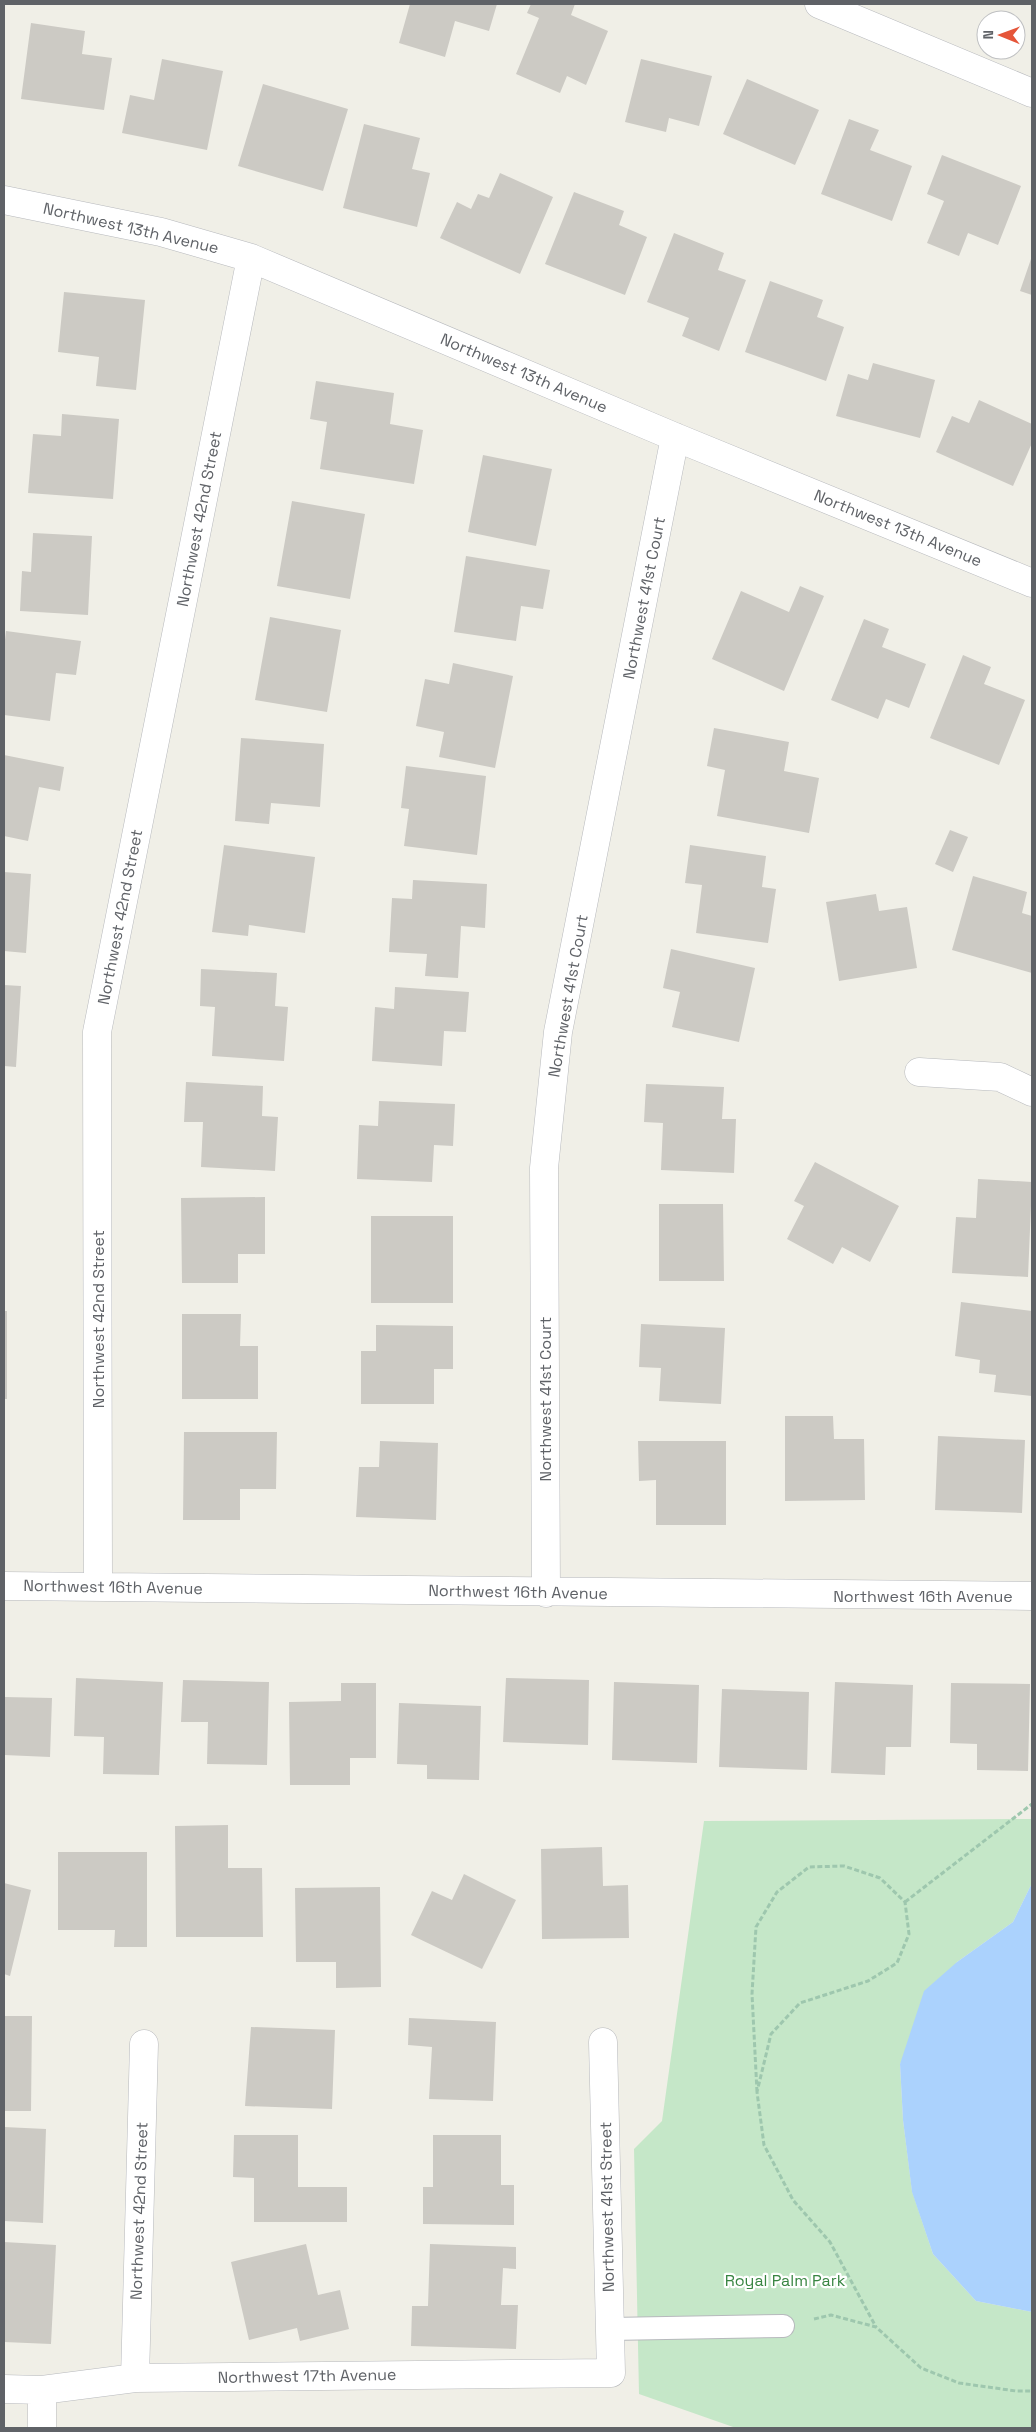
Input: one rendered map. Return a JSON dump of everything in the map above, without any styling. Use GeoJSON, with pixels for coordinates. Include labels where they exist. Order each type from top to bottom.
{"type":"FeatureCollection","features":[{"type":"Feature","properties":{"kind":"street"},"geometry":{"type":"LineString","coordinates":[[819,4],[1032,93]]}},
{"type":"Feature","properties":{"kind":"street","name":"Northwest 13th Avenue"},"geometry":{"type":"LineString","coordinates":[[4,200],[161,232],[251,258],[675,437],[1032,584]]}},
{"type":"Feature","properties":{"kind":"street","name":"Northwest 42nd Street"},"geometry":{"type":"LineString","coordinates":[[98,1586],[98,1032],[251,258]]}},
{"type":"Feature","properties":{"kind":"street","name":"Northwest 41st Court"},"geometry":{"type":"LineString","coordinates":[[546,1593],[544,1168],[558,1032],[675,437]]}},
{"type":"Feature","properties":{"kind":"street"},"geometry":{"type":"LineString","coordinates":[[919,1072],[1000,1077],[1032,1092]]}},
{"type":"Feature","properties":{"kind":"street","name":"Northwest 16th Avenue"},"geometry":{"type":"LineString","coordinates":[[4,1586],[546,1593],[1032,1596]]}},
{"type":"Feature","properties":{"kind":"street","name":"Northwest 41st Street"},"geometry":{"type":"LineString","coordinates":[[603,2042],[612,2372]]}},
{"type":"Feature","properties":{"kind":"street","name":"Northwest 42nd Street"},"geometry":{"type":"LineString","coordinates":[[135,2378],[144,2044]]}},
{"type":"Feature","properties":{"kind":"street","name":"Northwest 17th Avenue"},"geometry":{"type":"LineString","coordinates":[[4,2389],[42,2390],[135,2378],[612,2372]]}},
{"type":"Feature","properties":{"kind":"street"},"geometry":{"type":"LineString","coordinates":[[42,2390],[42,2428]]}},
{"type":"Feature","properties":{"kind":"lane"},"geometry":{"type":"LineString","coordinates":[[610,2329],[783,2326]]}},
{"type":"Feature","properties":{"kind":"path"},"geometry":{"type":"LineString","coordinates":[[905,1902],[1032,1804]]}},
{"type":"Feature","properties":{"kind":"path"},"geometry":{"type":"LineString","coordinates":[[757,2092],[771,2034],[800,2003],[868,1981],[897,1963],[910,1934],[905,1902],[880,1878],[844,1866],[809,1868],[777,1892],[756,1927],[752,1994],[757,2092],[764,2145],[793,2200],[830,2242],[876,2328],[921,2368],[959,2383],[1016,2392],[1032,2391]]}},
{"type":"Feature","properties":{"kind":"path"},"geometry":{"type":"LineString","coordinates":[[783,2326],[831,2315],[876,2328]]}},
{"type":"Feature","properties":{"kind":"green space","name":"Royal Palm Park"},"geometry":{"type":"Polygon","coordinates":[[[1032,1819],[1032,1883],[1013,1922],[957,1962],[900,2064],[903,2120],[912,2191],[933,2254],[976,2301],[1032,2312],[1032,2428],[736,2428],[639,2394],[634,2149],[662,2121],[704,1821],[1032,1819]]]}},
{"type":"Feature","properties":{"kind":"water"},"geometry":{"type":"Polygon","coordinates":[[[1032,1883],[1032,2312],[976,2301],[933,2254],[912,2192],[903,2120],[900,2064],[924,1991],[957,1962],[1013,1922],[1032,1883]]]}},
{"type":"Feature","properties":{"kind":"building"},"geometry":{"type":"Polygon","coordinates":[[[410,4],[497,4],[489,31],[455,21],[445,57],[399,43],[410,4]]]}},
{"type":"Feature","properties":{"kind":"building"},"geometry":{"type":"Polygon","coordinates":[[[531,4],[575,4],[571,15],[608,31],[586,85],[567,76],[560,93],[516,74],[539,18],[527,13],[531,4]]]}},
{"type":"Feature","properties":{"kind":"building"},"geometry":{"type":"Polygon","coordinates":[[[31,23],[85,31],[82,54],[112,58],[104,110],[21,99],[31,23]]]}},
{"type":"Feature","properties":{"kind":"building"},"geometry":{"type":"Polygon","coordinates":[[[162,59],[223,71],[207,150],[122,133],[130,95],[154,100],[162,59]]]}},
{"type":"Feature","properties":{"kind":"building"},"geometry":{"type":"Polygon","coordinates":[[[641,59],[712,76],[699,126],[669,118],[666,132],[625,122],[641,59]]]}},
{"type":"Feature","properties":{"kind":"building"},"geometry":{"type":"Polygon","coordinates":[[[747,79],[819,110],[795,165],[723,134],[747,79]]]}},
{"type":"Feature","properties":{"kind":"building"},"geometry":{"type":"Polygon","coordinates":[[[263,84],[348,109],[323,191],[238,166],[263,84]]]}},
{"type":"Feature","properties":{"kind":"building"},"geometry":{"type":"Polygon","coordinates":[[[849,119],[879,130],[870,150],[912,166],[892,221],[821,194],[849,119]]]}},
{"type":"Feature","properties":{"kind":"building"},"geometry":{"type":"Polygon","coordinates":[[[364,124],[420,138],[412,169],[430,173],[417,227],[343,208],[364,124]]]}},
{"type":"Feature","properties":{"kind":"building"},"geometry":{"type":"Polygon","coordinates":[[[942,155],[1021,186],[998,245],[968,233],[959,256],[927,243],[944,201],[927,194],[942,155]]]}},
{"type":"Feature","properties":{"kind":"building"},"geometry":{"type":"Polygon","coordinates":[[[500,173],[553,197],[520,274],[440,238],[457,202],[471,209],[478,194],[489,198],[500,173]]]}},
{"type":"Feature","properties":{"kind":"building"},"geometry":{"type":"Polygon","coordinates":[[[574,192],[624,211],[619,225],[647,237],[625,295],[545,264],[574,192]]]}},
{"type":"Feature","properties":{"kind":"building"},"geometry":{"type":"Polygon","coordinates":[[[674,233],[724,253],[718,270],[746,280],[719,351],[682,336],[689,318],[647,302],[674,233]]]}},
{"type":"Feature","properties":{"kind":"building"},"geometry":{"type":"Polygon","coordinates":[[[1032,256],[1032,295],[1020,291],[1032,256]]]}},
{"type":"Feature","properties":{"kind":"building"},"geometry":{"type":"Polygon","coordinates":[[[770,281],[823,300],[817,317],[844,327],[826,381],[745,352],[770,281]]]}},
{"type":"Feature","properties":{"kind":"building"},"geometry":{"type":"Polygon","coordinates":[[[64,292],[145,300],[136,390],[96,386],[99,357],[58,352],[64,292]]]}},
{"type":"Feature","properties":{"kind":"building"},"geometry":{"type":"Polygon","coordinates":[[[873,363],[935,380],[920,438],[836,416],[848,374],[868,380],[873,363]]]}},
{"type":"Feature","properties":{"kind":"building"},"geometry":{"type":"Polygon","coordinates":[[[316,381],[394,393],[390,424],[423,430],[414,484],[320,469],[327,422],[310,419],[316,381]]]}},
{"type":"Feature","properties":{"kind":"building"},"geometry":{"type":"Polygon","coordinates":[[[979,400],[1032,424],[1032,443],[1013,486],[936,452],[952,416],[969,423],[979,400]]]}},
{"type":"Feature","properties":{"kind":"building"},"geometry":{"type":"Polygon","coordinates":[[[62,414],[119,419],[113,499],[28,493],[33,434],[61,436],[62,414]]]}},
{"type":"Feature","properties":{"kind":"building"},"geometry":{"type":"Polygon","coordinates":[[[483,455],[552,469],[536,546],[468,532],[483,455]]]}},
{"type":"Feature","properties":{"kind":"building"},"geometry":{"type":"Polygon","coordinates":[[[292,501],[365,514],[350,599],[277,586],[292,501]]]}},
{"type":"Feature","properties":{"kind":"building"},"geometry":{"type":"Polygon","coordinates":[[[33,533],[92,536],[88,615],[20,611],[22,571],[31,572],[33,533]]]}},
{"type":"Feature","properties":{"kind":"building"},"geometry":{"type":"Polygon","coordinates":[[[466,556],[550,570],[543,609],[521,606],[516,641],[454,632],[466,556]]]}},
{"type":"Feature","properties":{"kind":"building"},"geometry":{"type":"Polygon","coordinates":[[[800,586],[824,596],[784,691],[712,659],[741,591],[789,612],[800,586]]]}},
{"type":"Feature","properties":{"kind":"building"},"geometry":{"type":"Polygon","coordinates":[[[270,617],[341,630],[327,712],[255,700],[270,617]]]}},
{"type":"Feature","properties":{"kind":"building"},"geometry":{"type":"Polygon","coordinates":[[[864,619],[889,629],[882,647],[926,664],[909,708],[886,699],[878,719],[831,700],[864,619]]]}},
{"type":"Feature","properties":{"kind":"building"},"geometry":{"type":"Polygon","coordinates":[[[6,631],[81,641],[76,675],[56,673],[50,721],[4,715],[4,648],[6,631]]]}},
{"type":"Feature","properties":{"kind":"building"},"geometry":{"type":"Polygon","coordinates":[[[963,655],[991,667],[984,684],[1025,700],[999,765],[930,738],[963,655]]]}},
{"type":"Feature","properties":{"kind":"building"},"geometry":{"type":"Polygon","coordinates":[[[453,663],[513,676],[495,768],[439,757],[444,732],[416,726],[425,679],[449,684],[453,663]]]}},
{"type":"Feature","properties":{"kind":"building"},"geometry":{"type":"Polygon","coordinates":[[[714,728],[789,742],[784,771],[819,778],[809,833],[717,816],[725,770],[707,766],[714,728]]]}},
{"type":"Feature","properties":{"kind":"building"},"geometry":{"type":"Polygon","coordinates":[[[241,738],[324,744],[320,807],[271,803],[269,824],[235,821],[241,738]]]}},
{"type":"Feature","properties":{"kind":"building"},"geometry":{"type":"Polygon","coordinates":[[[4,755],[64,767],[60,791],[39,787],[28,841],[4,836],[4,755]]]}},
{"type":"Feature","properties":{"kind":"building"},"geometry":{"type":"Polygon","coordinates":[[[406,766],[486,776],[477,855],[404,846],[409,809],[401,808],[406,766]]]}},
{"type":"Feature","properties":{"kind":"building"},"geometry":{"type":"Polygon","coordinates":[[[950,830],[968,837],[953,872],[935,864],[950,830]]]}},
{"type":"Feature","properties":{"kind":"building"},"geometry":{"type":"Polygon","coordinates":[[[224,845],[315,857],[305,933],[249,925],[248,936],[212,932],[224,845]]]}},
{"type":"Feature","properties":{"kind":"building"},"geometry":{"type":"Polygon","coordinates":[[[690,845],[766,856],[762,887],[776,889],[768,943],[696,933],[702,885],[685,883],[690,845]]]}},
{"type":"Feature","properties":{"kind":"building"},"geometry":{"type":"Polygon","coordinates":[[[4,872],[31,874],[26,953],[4,951],[4,872]]]}},
{"type":"Feature","properties":{"kind":"building"},"geometry":{"type":"Polygon","coordinates":[[[973,876],[1027,892],[1022,913],[1032,916],[1032,973],[952,950],[973,876]]]}},
{"type":"Feature","properties":{"kind":"building"},"geometry":{"type":"Polygon","coordinates":[[[413,880],[487,884],[485,928],[461,926],[458,978],[425,976],[427,954],[389,952],[392,898],[412,899],[413,880]]]}},
{"type":"Feature","properties":{"kind":"building"},"geometry":{"type":"Polygon","coordinates":[[[876,894],[879,911],[907,907],[917,968],[839,981],[826,902],[876,894]]]}},
{"type":"Feature","properties":{"kind":"building"},"geometry":{"type":"Polygon","coordinates":[[[671,949],[755,968],[739,1042],[672,1027],[680,992],[663,988],[671,949]]]}},
{"type":"Feature","properties":{"kind":"building"},"geometry":{"type":"Polygon","coordinates":[[[201,969],[277,973],[275,1006],[288,1007],[284,1061],[212,1056],[215,1007],[200,1006],[201,969]]]}},
{"type":"Feature","properties":{"kind":"building"},"geometry":{"type":"Polygon","coordinates":[[[4,985],[21,986],[16,1067],[4,1066],[4,985]]]}},
{"type":"Feature","properties":{"kind":"building"},"geometry":{"type":"Polygon","coordinates":[[[395,987],[469,992],[466,1032],[444,1031],[442,1066],[372,1061],[375,1007],[394,1009],[395,987]]]}},
{"type":"Feature","properties":{"kind":"building"},"geometry":{"type":"Polygon","coordinates":[[[186,1082],[263,1086],[262,1116],[278,1117],[275,1171],[201,1167],[203,1122],[184,1122],[186,1082]]]}},
{"type":"Feature","properties":{"kind":"building"},"geometry":{"type":"Polygon","coordinates":[[[646,1084],[724,1087],[722,1119],[736,1119],[734,1173],[661,1170],[663,1123],[644,1122],[646,1084]]]}},
{"type":"Feature","properties":{"kind":"building"},"geometry":{"type":"Polygon","coordinates":[[[379,1101],[455,1104],[453,1146],[434,1145],[432,1182],[357,1179],[359,1125],[378,1126],[379,1101]]]}},
{"type":"Feature","properties":{"kind":"building"},"geometry":{"type":"Polygon","coordinates":[[[815,1162],[899,1206],[870,1262],[842,1247],[833,1264],[787,1239],[804,1206],[794,1201],[815,1162]]]}},
{"type":"Feature","properties":{"kind":"building"},"geometry":{"type":"Polygon","coordinates":[[[978,1179],[1032,1182],[1028,1277],[952,1273],[956,1217],[976,1218],[978,1179]]]}},
{"type":"Feature","properties":{"kind":"building"},"geometry":{"type":"Polygon","coordinates":[[[265,1197],[265,1254],[238,1254],[238,1283],[182,1283],[181,1198],[265,1197]]]}},
{"type":"Feature","properties":{"kind":"building"},"geometry":{"type":"Polygon","coordinates":[[[659,1204],[723,1204],[724,1281],[659,1281],[659,1204]]]}},
{"type":"Feature","properties":{"kind":"building"},"geometry":{"type":"Polygon","coordinates":[[[371,1216],[453,1216],[453,1303],[371,1303],[371,1216]]]}},
{"type":"Feature","properties":{"kind":"building"},"geometry":{"type":"Polygon","coordinates":[[[961,1302],[1032,1311],[1032,1396],[994,1392],[996,1375],[979,1373],[980,1360],[955,1356],[961,1302]]]}},
{"type":"Feature","properties":{"kind":"building"},"geometry":{"type":"Polygon","coordinates":[[[4,1311],[7,1311],[7,1399],[4,1399],[4,1311]]]}},
{"type":"Feature","properties":{"kind":"building"},"geometry":{"type":"Polygon","coordinates":[[[182,1314],[241,1314],[240,1346],[258,1346],[258,1399],[182,1399],[182,1314]]]}},
{"type":"Feature","properties":{"kind":"building"},"geometry":{"type":"Polygon","coordinates":[[[641,1324],[725,1328],[721,1404],[659,1401],[661,1368],[639,1367],[641,1324]]]}},
{"type":"Feature","properties":{"kind":"building"},"geometry":{"type":"Polygon","coordinates":[[[376,1325],[453,1326],[453,1369],[434,1369],[434,1404],[361,1404],[361,1351],[376,1351],[376,1325]]]}},
{"type":"Feature","properties":{"kind":"building"},"geometry":{"type":"Polygon","coordinates":[[[785,1416],[833,1416],[834,1439],[864,1439],[865,1500],[785,1501],[785,1416]]]}},
{"type":"Feature","properties":{"kind":"building"},"geometry":{"type":"Polygon","coordinates":[[[184,1432],[277,1432],[276,1489],[240,1489],[240,1520],[183,1520],[184,1432]]]}},
{"type":"Feature","properties":{"kind":"building"},"geometry":{"type":"Polygon","coordinates":[[[938,1436],[1025,1440],[1022,1513],[935,1510],[938,1436]]]}},
{"type":"Feature","properties":{"kind":"building"},"geometry":{"type":"Polygon","coordinates":[[[380,1441],[438,1443],[436,1520],[356,1517],[359,1467],[379,1467],[380,1441]]]}},
{"type":"Feature","properties":{"kind":"building"},"geometry":{"type":"Polygon","coordinates":[[[638,1441],[726,1441],[726,1525],[656,1525],[656,1480],[639,1481],[638,1441]]]}},
{"type":"Feature","properties":{"kind":"building"},"geometry":{"type":"Polygon","coordinates":[[[76,1678],[163,1682],[159,1775],[103,1774],[104,1737],[74,1736],[76,1678]]]}},
{"type":"Feature","properties":{"kind":"building"},"geometry":{"type":"Polygon","coordinates":[[[506,1678],[589,1680],[588,1745],[503,1742],[506,1678]]]}},
{"type":"Feature","properties":{"kind":"building"},"geometry":{"type":"Polygon","coordinates":[[[183,1680],[269,1682],[267,1765],[207,1764],[208,1722],[181,1722],[183,1680]]]}},
{"type":"Feature","properties":{"kind":"building"},"geometry":{"type":"Polygon","coordinates":[[[614,1682],[699,1685],[697,1763],[612,1760],[614,1682]]]}},
{"type":"Feature","properties":{"kind":"building"},"geometry":{"type":"Polygon","coordinates":[[[835,1682],[913,1685],[911,1747],[886,1747],[885,1775],[831,1773],[835,1682]]]}},
{"type":"Feature","properties":{"kind":"building"},"geometry":{"type":"Polygon","coordinates":[[[341,1683],[376,1683],[376,1758],[350,1758],[350,1785],[290,1785],[289,1702],[341,1701],[341,1683]]]}},
{"type":"Feature","properties":{"kind":"building"},"geometry":{"type":"Polygon","coordinates":[[[951,1683],[1030,1684],[1028,1771],[977,1770],[977,1744],[950,1743],[951,1683]]]}},
{"type":"Feature","properties":{"kind":"building"},"geometry":{"type":"Polygon","coordinates":[[[722,1689],[809,1692],[807,1770],[719,1767],[722,1689]]]}},
{"type":"Feature","properties":{"kind":"building"},"geometry":{"type":"Polygon","coordinates":[[[4,1697],[52,1698],[50,1757],[4,1755],[4,1697]]]}},
{"type":"Feature","properties":{"kind":"building"},"geometry":{"type":"Polygon","coordinates":[[[399,1703],[481,1706],[479,1780],[427,1779],[427,1765],[397,1764],[399,1703]]]}},
{"type":"Feature","properties":{"kind":"building"},"geometry":{"type":"Polygon","coordinates":[[[228,1825],[228,1868],[262,1868],[263,1937],[176,1937],[175,1826],[228,1825]]]}},
{"type":"Feature","properties":{"kind":"building"},"geometry":{"type":"Polygon","coordinates":[[[602,1847],[603,1886],[628,1885],[629,1938],[542,1939],[541,1849],[602,1847]]]}},
{"type":"Feature","properties":{"kind":"building"},"geometry":{"type":"Polygon","coordinates":[[[58,1852],[147,1852],[147,1947],[114,1947],[115,1930],[58,1930],[58,1852]]]}},
{"type":"Feature","properties":{"kind":"building"},"geometry":{"type":"Polygon","coordinates":[[[464,1874],[516,1900],[482,1969],[411,1935],[432,1891],[452,1900],[464,1874]]]}},
{"type":"Feature","properties":{"kind":"building"},"geometry":{"type":"Polygon","coordinates":[[[4,1883],[31,1890],[10,1976],[4,1974],[4,1883]]]}},
{"type":"Feature","properties":{"kind":"building"},"geometry":{"type":"Polygon","coordinates":[[[380,1887],[381,1987],[336,1988],[336,1962],[296,1962],[295,1888],[380,1887]]]}},
{"type":"Feature","properties":{"kind":"building"},"geometry":{"type":"Polygon","coordinates":[[[4,2016],[32,2016],[31,2111],[4,2111],[4,2016]]]}},
{"type":"Feature","properties":{"kind":"building"},"geometry":{"type":"Polygon","coordinates":[[[409,2018],[496,2022],[493,2101],[429,2099],[432,2047],[408,2045],[409,2018]]]}},
{"type":"Feature","properties":{"kind":"building"},"geometry":{"type":"Polygon","coordinates":[[[251,2027],[335,2030],[332,2109],[245,2106],[251,2027]]]}},
{"type":"Feature","properties":{"kind":"building"},"geometry":{"type":"Polygon","coordinates":[[[4,2127],[46,2129],[43,2223],[4,2221],[4,2127]]]}},
{"type":"Feature","properties":{"kind":"building"},"geometry":{"type":"Polygon","coordinates":[[[234,2135],[298,2135],[298,2187],[347,2187],[347,2222],[254,2222],[254,2178],[233,2177],[234,2135]]]}},
{"type":"Feature","properties":{"kind":"building"},"geometry":{"type":"Polygon","coordinates":[[[433,2135],[501,2135],[501,2185],[514,2185],[514,2225],[423,2224],[423,2187],[433,2187],[433,2135]]]}},
{"type":"Feature","properties":{"kind":"building"},"geometry":{"type":"Polygon","coordinates":[[[4,2242],[56,2245],[51,2344],[4,2342],[4,2242]]]}},
{"type":"Feature","properties":{"kind":"building"},"geometry":{"type":"Polygon","coordinates":[[[306,2244],[318,2295],[340,2290],[349,2329],[300,2341],[297,2328],[249,2340],[231,2262],[306,2244]]]}},
{"type":"Feature","properties":{"kind":"building"},"geometry":{"type":"Polygon","coordinates":[[[430,2244],[516,2247],[516,2269],[503,2268],[501,2305],[518,2305],[516,2349],[411,2346],[412,2306],[428,2306],[430,2244]]]}}]}
